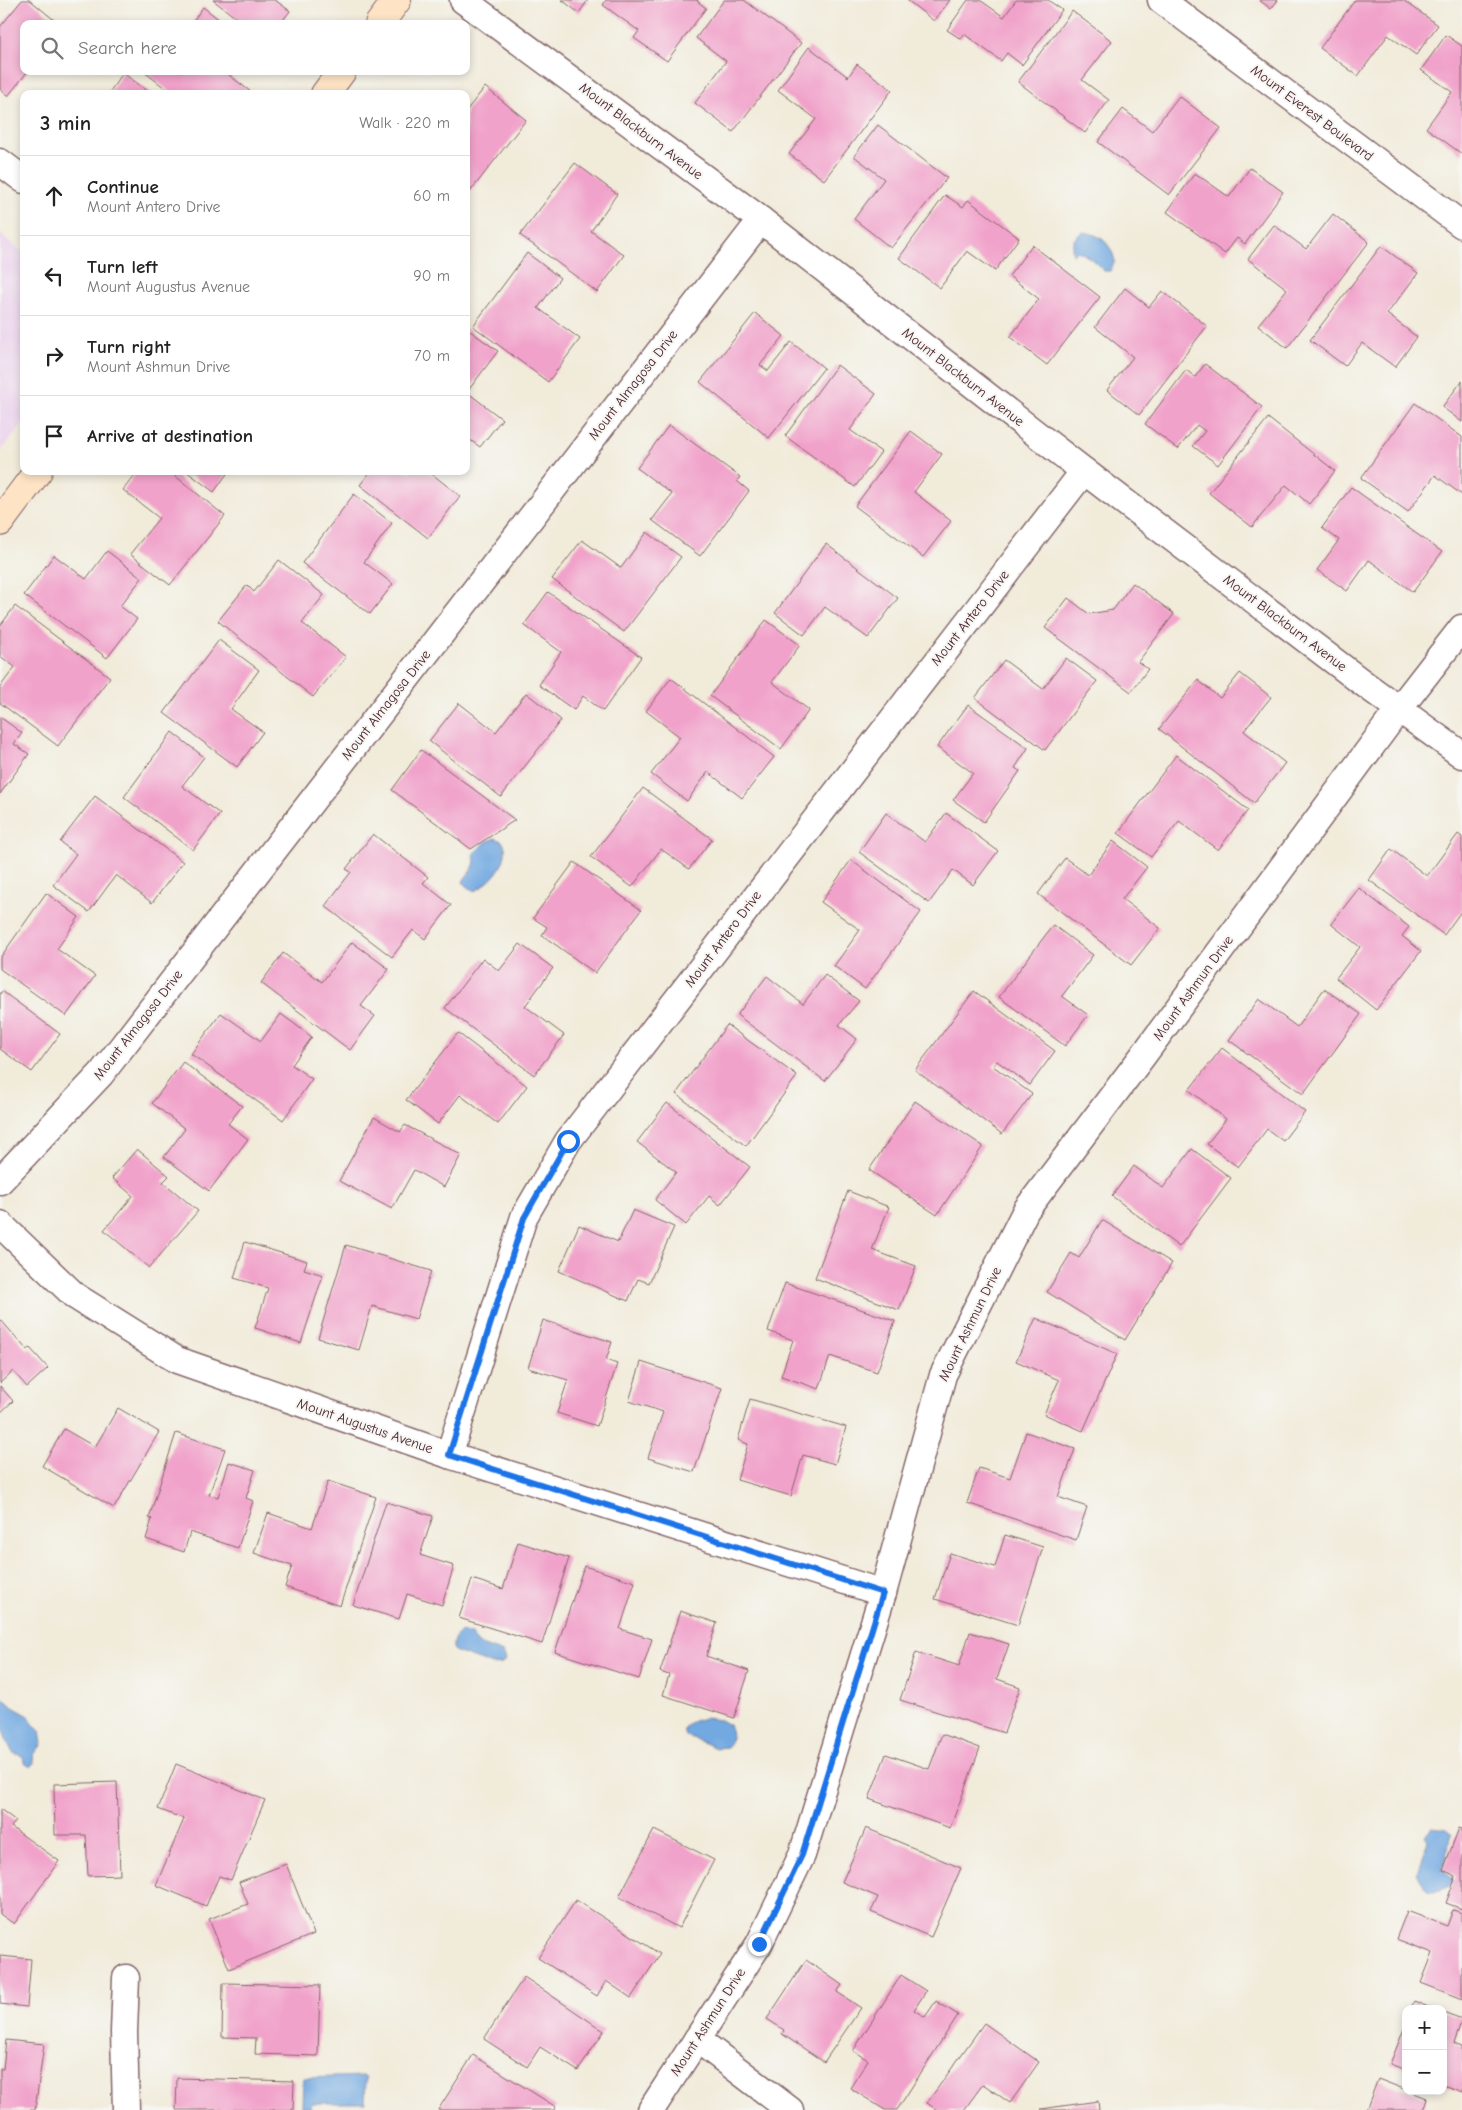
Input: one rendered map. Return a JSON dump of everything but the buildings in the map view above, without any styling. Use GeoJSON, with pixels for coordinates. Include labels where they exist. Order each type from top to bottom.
{"type":"FeatureCollection","features":[{"type":"Feature","properties":{"kind":"street"},"geometry":{"type":"LineString","coordinates":[[382,20],[397,0]]}},
{"type":"Feature","properties":{"kind":"street","name":"Mount Blackburn Avenue"},"geometry":{"type":"LineString","coordinates":[[463,0],[760,220],[1084,471],[1462,755]]}},
{"type":"Feature","properties":{"kind":"street","name":"Mount Everest Boulevard"},"geometry":{"type":"LineString","coordinates":[[1161,0],[1462,225]]}},
{"type":"Feature","properties":{"kind":"street"},"geometry":{"type":"LineString","coordinates":[[328,90],[339,75]]}},
{"type":"Feature","properties":{"kind":"street"},"geometry":{"type":"LineString","coordinates":[[0,162],[20,177]]}},
{"type":"Feature","properties":{"kind":"street","name":"Mount Almagosa Drive"},"geometry":{"type":"LineString","coordinates":[[0,1181],[101,1074],[760,220]]}},
{"type":"Feature","properties":{"kind":"street","name":"Mount Antero Drive"},"geometry":{"type":"LineString","coordinates":[[449,1455],[524,1218],[568,1141],[1084,471]]}},
{"type":"Feature","properties":{"kind":"street"},"geometry":{"type":"LineString","coordinates":[[0,522],[35,475]]}},
{"type":"Feature","properties":{"kind":"street","name":"Mount Ashmun Drive"},"geometry":{"type":"LineString","coordinates":[[651,2110],[759,1944],[802,1855],[883,1593],[943,1376],[1026,1210],[1148,1049],[1399,709],[1462,628]]}},
{"type":"Feature","properties":{"kind":"street","name":"Mount Augustus Avenue"},"geometry":{"type":"LineString","coordinates":[[0,1224],[75,1296],[177,1360],[449,1455],[883,1593]]}},
{"type":"Feature","properties":{"kind":"street"},"geometry":{"type":"LineString","coordinates":[[126,1978],[124,2032],[126,2110]]}},
{"type":"Feature","properties":{"kind":"street"},"geometry":{"type":"LineString","coordinates":[[697,2039],[790,2110]]}},
{"type":"Feature","properties":{"kind":"shaded area"},"geometry":{"type":"Polygon","coordinates":[[[0,234],[20,250],[20,427],[0,452],[0,234]]]}},
{"type":"Feature","properties":{"kind":"water"},"geometry":{"type":"Polygon","coordinates":[[[1084,232],[1096,235],[1108,245],[1115,261],[1110,271],[1104,271],[1086,255],[1078,251],[1073,254],[1072,247],[1074,241],[1084,232]]]}},
{"type":"Feature","properties":{"kind":"water"},"geometry":{"type":"Polygon","coordinates":[[[495,838],[502,841],[505,847],[503,861],[492,879],[475,891],[463,882],[474,866],[473,854],[486,842],[495,838]]]}},
{"type":"Feature","properties":{"kind":"water"},"geometry":{"type":"Polygon","coordinates":[[[462,1632],[470,1633],[478,1644],[503,1653],[506,1659],[502,1664],[493,1665],[454,1651],[454,1640],[462,1632]]]}},
{"type":"Feature","properties":{"kind":"water"},"geometry":{"type":"Polygon","coordinates":[[[0,1695],[13,1707],[29,1716],[33,1724],[40,1730],[42,1744],[33,1756],[34,1763],[31,1767],[24,1763],[23,1756],[13,1753],[5,1737],[1,1718],[0,1695]]]}},
{"type":"Feature","properties":{"kind":"water"},"geometry":{"type":"Polygon","coordinates":[[[705,1718],[720,1720],[729,1725],[732,1736],[727,1747],[716,1748],[685,1735],[683,1729],[687,1724],[705,1718]]]}},
{"type":"Feature","properties":{"kind":"water"},"geometry":{"type":"Polygon","coordinates":[[[1431,1827],[1446,1829],[1452,1834],[1442,1870],[1452,1878],[1453,1882],[1441,1890],[1433,1891],[1427,1890],[1417,1872],[1428,1841],[1426,1836],[1431,1827]]]}},
{"type":"Feature","properties":{"kind":"water"},"geometry":{"type":"Polygon","coordinates":[[[366,2077],[365,2103],[312,2103],[310,2108],[302,2107],[303,2078],[366,2077]]]}},
{"type":"Feature","properties":{"kind":"route"},"geometry":{"type":"LineString","coordinates":[[568,1141],[524,1218],[449,1455],[883,1593],[802,1855],[759,1944]]}}]}
